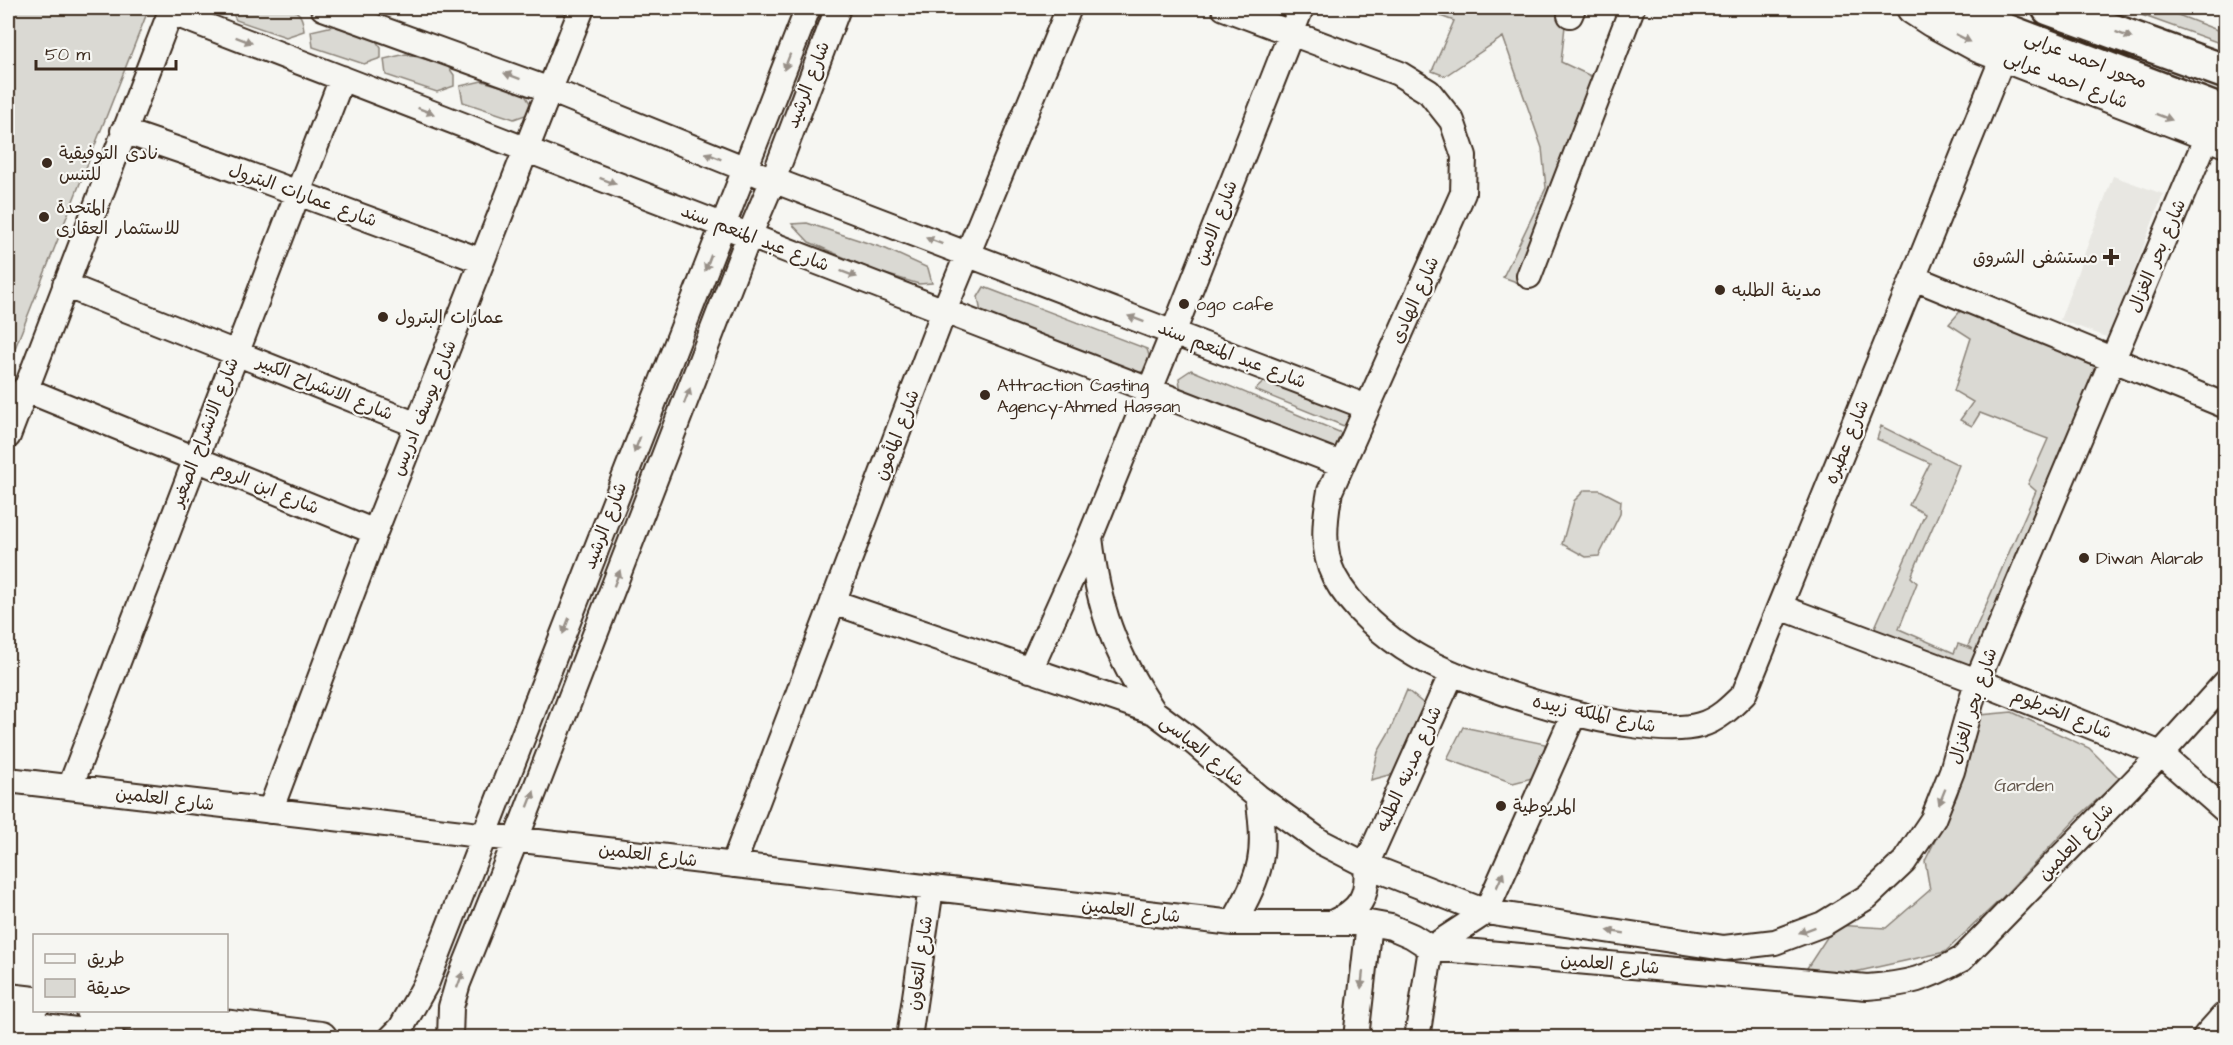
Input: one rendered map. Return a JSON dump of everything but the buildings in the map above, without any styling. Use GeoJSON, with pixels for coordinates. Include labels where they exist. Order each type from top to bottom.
{"type":"FeatureCollection","features":[{"type":"Feature","properties":{"kind":"highway","name":"محور احمد عرابى"},"geometry":{"type":"LineString","coordinates":[[1946,8],[2220,130]]}},
{"type":"Feature","properties":{"kind":"highway"},"geometry":{"type":"LineString","coordinates":[[2049,8],[2226,72]]}},
{"type":"Feature","properties":{"kind":"main road","name":"شارع احمد عرابى"},"geometry":{"type":"LineString","coordinates":[[1913,8],[1955,34],[2003,57],[2220,130]]}},
{"type":"Feature","properties":{"kind":"main road"},"geometry":{"type":"LineString","coordinates":[[8,1000],[33,1003]]}},
{"type":"Feature","properties":{"kind":"main road"},"geometry":{"type":"LineString","coordinates":[[100,1012],[321,1038]]}},
{"type":"Feature","properties":{"kind":"main road"},"geometry":{"type":"LineString","coordinates":[[2209,1038],[2226,1019]]}},
{"type":"Feature","properties":{"kind":"main road"},"geometry":{"type":"LineString","coordinates":[[8,1025],[108,1038]]}},
{"type":"Feature","properties":{"kind":"street","name":"شارع عبد المنعم سند"},"geometry":{"type":"LineString","coordinates":[[323,8],[374,17],[746,170],[1367,407]]}},
{"type":"Feature","properties":{"kind":"street","name":"شارع يوسف ادريس"},"geometry":{"type":"LineString","coordinates":[[270,811],[375,531],[582,8]]}},
{"type":"Feature","properties":{"kind":"street","name":"شارع الرشيد"},"geometry":{"type":"LineString","coordinates":[[391,1038],[401,1028],[427,982],[808,8]]}},
{"type":"Feature","properties":{"kind":"street","name":"شارع الرشيد"},"geometry":{"type":"LineString","coordinates":[[450,1038],[451,1007],[458,983],[516,840],[838,8]]}},
{"type":"Feature","properties":{"kind":"street","name":"شارع المأمون"},"geometry":{"type":"LineString","coordinates":[[733,865],[944,311],[1069,8]]}},
{"type":"Feature","properties":{"kind":"street","name":"شارع الهادى"},"geometry":{"type":"LineString","coordinates":[[1224,8],[1398,73],[1429,92],[1452,121],[1464,156],[1464,193],[1341,465],[1330,491],[1325,519],[1327,548],[1334,576],[1357,607],[1384,634],[1416,656],[1452,673]]}},
{"type":"Feature","properties":{"kind":"street","name":"شارع الامين"},"geometry":{"type":"LineString","coordinates":[[1030,670],[1090,537],[1301,8]]}},
{"type":"Feature","properties":{"kind":"street"},"geometry":{"type":"LineString","coordinates":[[1529,276],[1632,8]]}},
{"type":"Feature","properties":{"kind":"street","name":"شارع عبد المنعم سند"},"geometry":{"type":"LineString","coordinates":[[171,10],[1341,465]]}},
{"type":"Feature","properties":{"kind":"street"},"geometry":{"type":"LineString","coordinates":[[8,436],[24,389],[171,10]]}},
{"type":"Feature","properties":{"kind":"street","name":"شارع عطبره"},"geometry":{"type":"LineString","coordinates":[[1780,607],[2003,57]]}},
{"type":"Feature","properties":{"kind":"street","name":"شارع الانشراح الصغير"},"geometry":{"type":"LineString","coordinates":[[70,787],[342,78]]}},
{"type":"Feature","properties":{"kind":"street","name":"شارع بحر الغزال"},"geometry":{"type":"LineString","coordinates":[[1485,912],[1724,948],[1775,942],[1823,924],[1867,897],[1904,862],[1933,819],[1952,771],[1977,681],[2114,360],[2220,130]]}},
{"type":"Feature","properties":{"kind":"street","name":"شارع عمارات البترول"},"geometry":{"type":"LineString","coordinates":[[123,131],[482,261]]}},
{"type":"Feature","properties":{"kind":"street"},"geometry":{"type":"LineString","coordinates":[[1914,278],[2226,406]]}},
{"type":"Feature","properties":{"kind":"street","name":"شارع الانشراح الكبير"},"geometry":{"type":"LineString","coordinates":[[65,285],[417,424]]}},
{"type":"Feature","properties":{"kind":"street","name":"شارع ابن الروم"},"geometry":{"type":"LineString","coordinates":[[24,389],[194,460],[375,531]]}},
{"type":"Feature","properties":{"kind":"street"},"geometry":{"type":"LineString","coordinates":[[1090,537],[1102,611],[1115,647],[1132,681],[1154,712]]}},
{"type":"Feature","properties":{"kind":"street","name":"شارع العباسى"},"geometry":{"type":"LineString","coordinates":[[833,602],[1154,712],[1190,739],[1258,797],[1321,842],[1366,865],[1485,912]]}},
{"type":"Feature","properties":{"kind":"street","name":"شارع الخرطوم"},"geometry":{"type":"LineString","coordinates":[[1780,607],[1977,681],[2161,754],[2226,811]]}},
{"type":"Feature","properties":{"kind":"street","name":"شارع الملكه زبيده"},"geometry":{"type":"LineString","coordinates":[[1452,673],[1532,702],[1574,714],[1675,730],[1701,725],[1725,713],[1744,694],[1780,607]]}},
{"type":"Feature","properties":{"kind":"street","name":"شارع مدينه الطلبه"},"geometry":{"type":"LineString","coordinates":[[1332,923],[1349,915],[1361,901],[1368,884],[1366,865],[1452,673]]}},
{"type":"Feature","properties":{"kind":"street","name":"شارع العلمين"},"geometry":{"type":"LineString","coordinates":[[8,780],[1233,923],[1369,923],[1391,927],[1431,948],[1867,987],[1901,985],[1933,975],[1962,959],[2161,754],[2226,682]]}},
{"type":"Feature","properties":{"kind":"street"},"geometry":{"type":"LineString","coordinates":[[1417,1038],[1431,948],[1485,912],[1574,714]]}},
{"type":"Feature","properties":{"kind":"street"},"geometry":{"type":"LineString","coordinates":[[1233,923],[1250,895],[1261,863],[1263,830],[1258,797]]}},
{"type":"Feature","properties":{"kind":"street","name":"شارع التعاون"},"geometry":{"type":"LineString","coordinates":[[909,1038],[932,888]]}},
{"type":"Feature","properties":{"kind":"street"},"geometry":{"type":"LineString","coordinates":[[1356,1038],[1369,923]]}},
{"type":"Feature","properties":{"kind":"shaded area","name":"مستشفى الشروق"},"geometry":{"type":"Polygon","coordinates":[[[2113,176],[2163,194],[2109,338],[2060,320],[2113,176]]]}},
{"type":"Feature","properties":{"kind":"green space","name":"نادى التوفيقية للتنس"},"geometry":{"type":"Polygon","coordinates":[[[8,8],[149,8],[8,366],[8,8]]]}},
{"type":"Feature","properties":{"kind":"green space"},"geometry":{"type":"Polygon","coordinates":[[[230,8],[290,8],[301,17],[304,31],[286,37],[236,20],[230,8]]]}},
{"type":"Feature","properties":{"kind":"green space"},"geometry":{"type":"Polygon","coordinates":[[[1418,8],[1567,8],[1561,62],[1597,79],[1519,283],[1503,277],[1546,188],[1542,148],[1503,37],[1445,76],[1432,71],[1454,21],[1418,8]]]}},
{"type":"Feature","properties":{"kind":"green space"},"geometry":{"type":"Polygon","coordinates":[[[2122,8],[2160,8],[2225,33],[2225,45],[2122,8]]]}},
{"type":"Feature","properties":{"kind":"green space"},"geometry":{"type":"Polygon","coordinates":[[[333,26],[374,38],[381,48],[381,58],[364,64],[313,47],[311,31],[333,26]]]}},
{"type":"Feature","properties":{"kind":"green space"},"geometry":{"type":"Polygon","coordinates":[[[406,54],[447,65],[454,75],[454,86],[437,92],[386,75],[384,59],[406,54]]]}},
{"type":"Feature","properties":{"kind":"green space"},"geometry":{"type":"Polygon","coordinates":[[[482,81],[523,92],[530,103],[531,113],[514,119],[463,102],[460,86],[482,81]]]}},
{"type":"Feature","properties":{"kind":"green space"},"geometry":{"type":"Polygon","coordinates":[[[807,223],[886,249],[928,268],[932,283],[919,284],[875,271],[809,242],[792,224],[807,223]]]}},
{"type":"Feature","properties":{"kind":"green space"},"geometry":{"type":"Polygon","coordinates":[[[984,287],[1147,349],[1153,368],[1136,374],[981,313],[978,297],[984,287]]]}},
{"type":"Feature","properties":{"kind":"green space"},"geometry":{"type":"Polygon","coordinates":[[[1964,307],[2102,361],[1974,673],[1872,634],[1925,514],[1909,505],[1930,463],[1877,439],[1881,426],[1959,465],[1911,577],[1917,583],[1899,629],[1954,653],[1958,644],[1973,649],[1968,646],[2036,491],[2028,484],[2048,439],[1980,413],[1972,426],[1960,420],[1973,402],[1954,391],[1971,338],[1949,324],[1964,307]]]}},
{"type":"Feature","properties":{"kind":"green space"},"geometry":{"type":"Polygon","coordinates":[[[1191,370],[1344,434],[1344,444],[1327,450],[1181,394],[1179,378],[1191,370]]]}},
{"type":"Feature","properties":{"kind":"green space"},"geometry":{"type":"Polygon","coordinates":[[[1269,377],[1354,411],[1344,426],[1255,390],[1269,377]]]}},
{"type":"Feature","properties":{"kind":"green space"},"geometry":{"type":"Polygon","coordinates":[[[1585,490],[1600,490],[1621,501],[1620,514],[1599,556],[1586,557],[1562,544],[1574,501],[1585,490]]]}},
{"type":"Feature","properties":{"kind":"green space"},"geometry":{"type":"Polygon","coordinates":[[[1407,690],[1430,709],[1401,772],[1371,780],[1378,752],[1388,735],[1407,690]]]}},
{"type":"Feature","properties":{"kind":"green space","name":"Garden"},"geometry":{"type":"Polygon","coordinates":[[[2012,712],[2089,748],[2120,779],[2078,817],[2002,898],[1945,952],[1855,972],[1805,971],[1835,925],[1886,928],[1930,890],[1925,861],[1957,796],[1980,715],[2012,712]]]}},
{"type":"Feature","properties":{"kind":"green space"},"geometry":{"type":"Polygon","coordinates":[[[1463,727],[1545,744],[1543,775],[1513,783],[1447,759],[1463,727]]]}},
{"type":"Feature","properties":{"kind":"place","name":"نادى التوفيقية للتنس"},"geometry":{"type":"Point","coordinates":[47,163]}},
{"type":"Feature","properties":{"kind":"place","name":"المتحدة للاستثمار العقارى"},"geometry":{"type":"Point","coordinates":[44,217]}},
{"type":"Feature","properties":{"kind":"place","name":"مستشفى الشروق"},"geometry":{"type":"Point","coordinates":[2111,257]}},
{"type":"Feature","properties":{"kind":"place","name":"مدينة الطلبه"},"geometry":{"type":"Point","coordinates":[1720,290]}},
{"type":"Feature","properties":{"kind":"place","name":"ogo cafe"},"geometry":{"type":"Point","coordinates":[1184,304]}},
{"type":"Feature","properties":{"kind":"place","name":"عمارات البترول"},"geometry":{"type":"Point","coordinates":[383,317]}},
{"type":"Feature","properties":{"kind":"place","name":"Attraction Casting Agency-Ahmed Hassan"},"geometry":{"type":"Point","coordinates":[985,395]}},
{"type":"Feature","properties":{"kind":"place","name":"Diwan Alarab"},"geometry":{"type":"Point","coordinates":[2084,558]}},
{"type":"Feature","properties":{"kind":"place","name":"المريوطية"},"geometry":{"type":"Point","coordinates":[1501,806]}}]}
